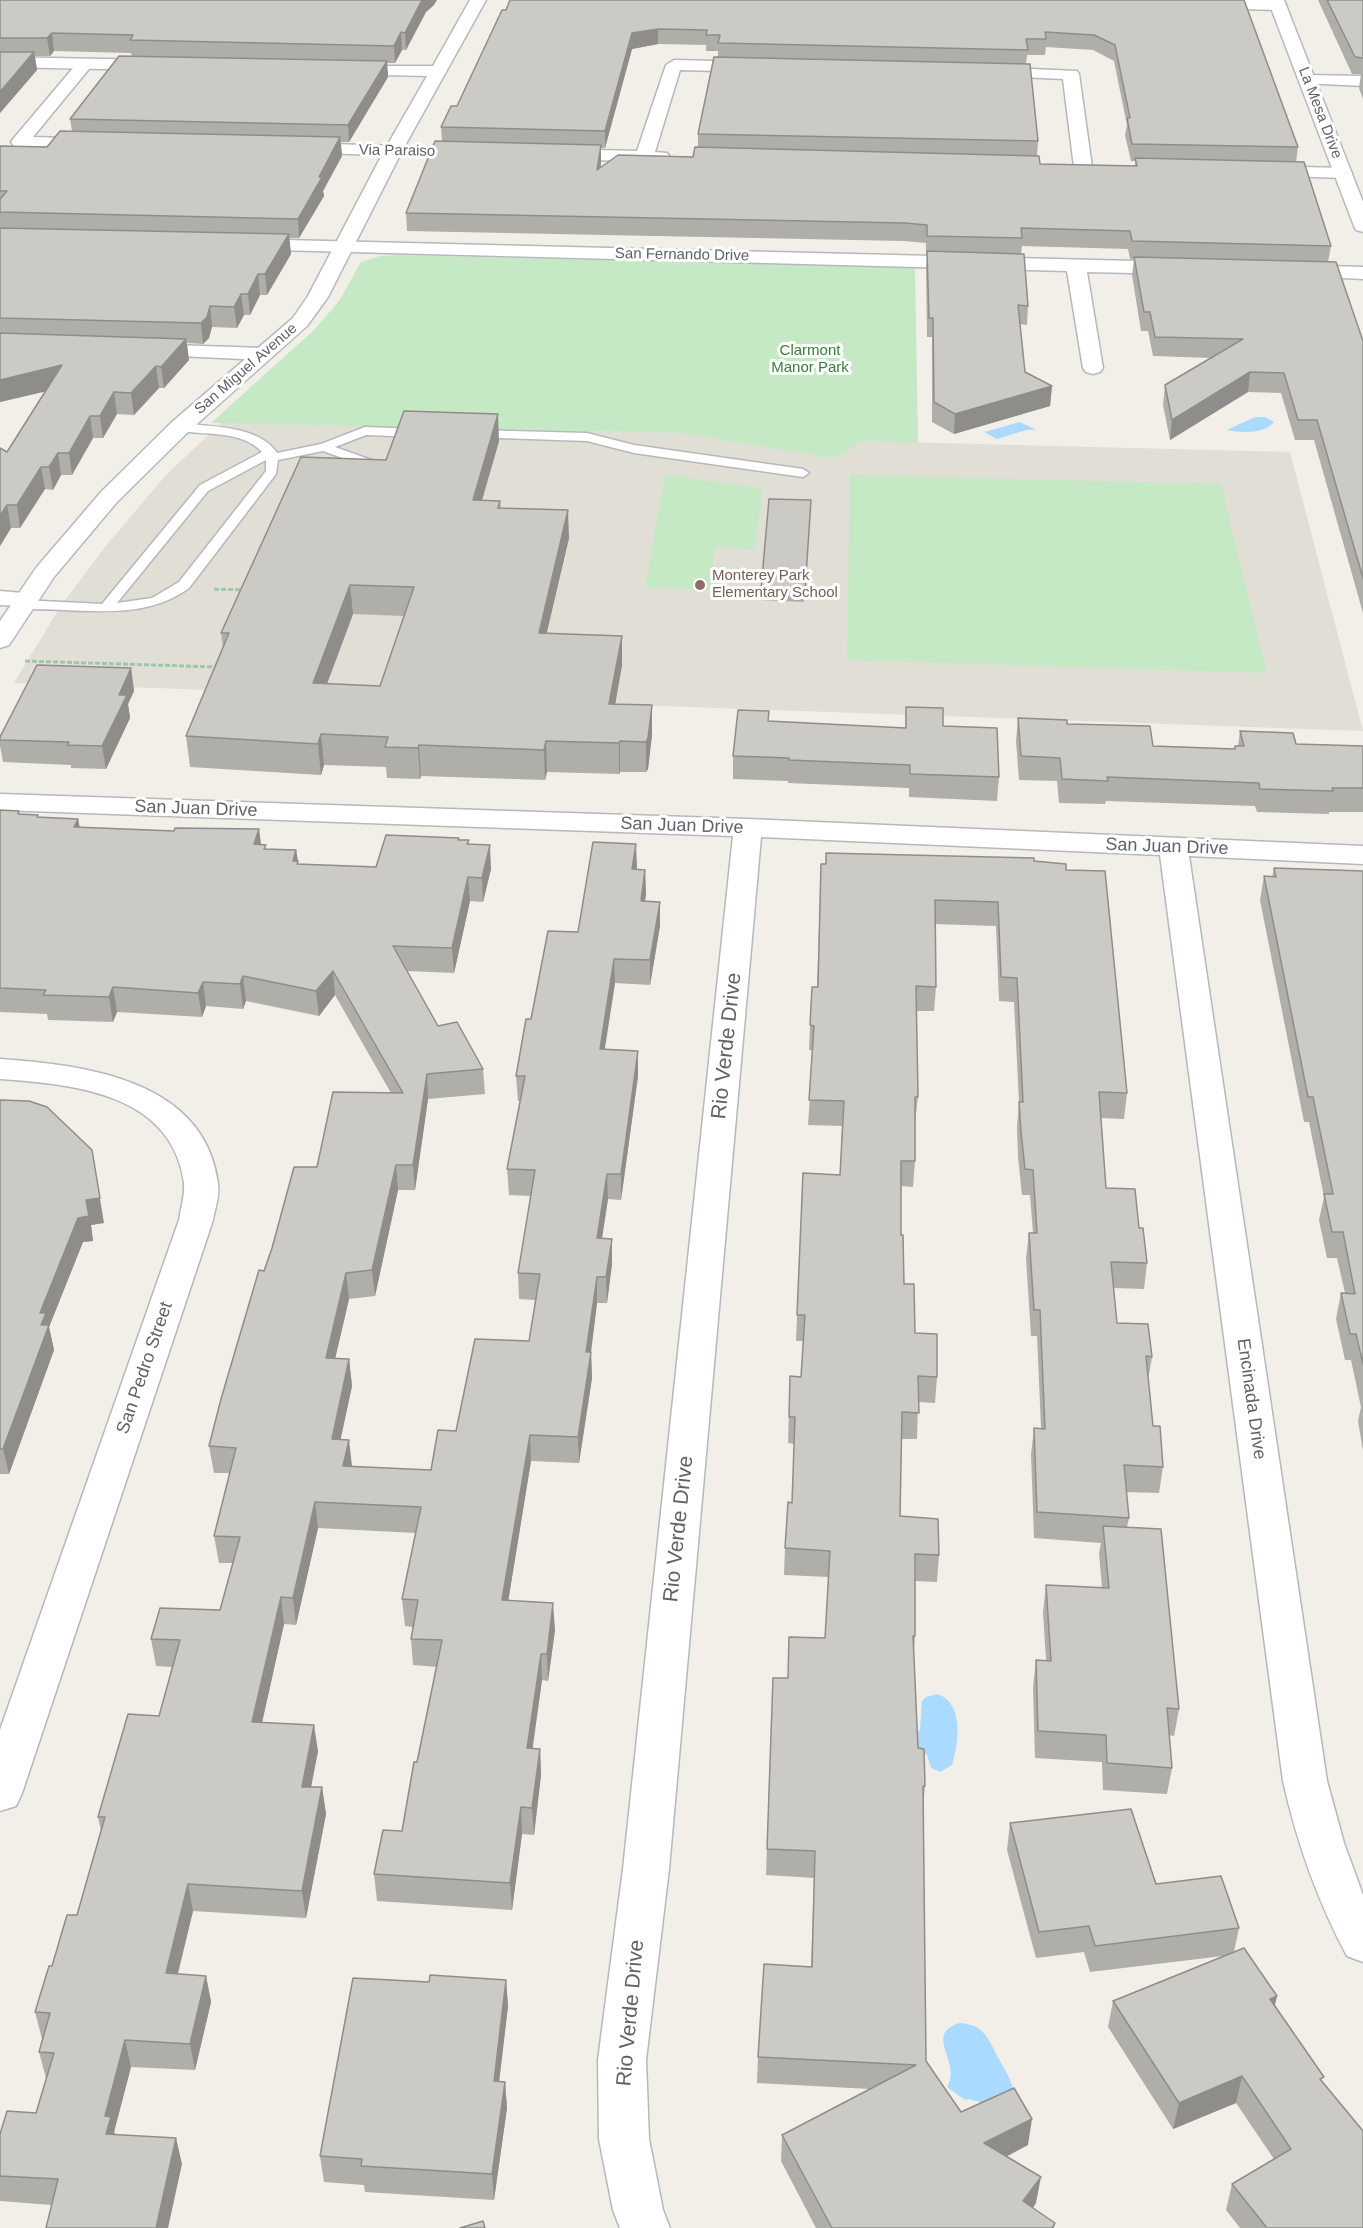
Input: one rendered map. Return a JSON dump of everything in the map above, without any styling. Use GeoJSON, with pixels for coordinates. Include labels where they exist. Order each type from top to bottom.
{"type":"FeatureCollection","features":[{"type":"Feature","properties":{"kind":"street","name":"San Miguel Avenue"},"geometry":{"type":"LineString","coordinates":[[0,640],[16,601],[48,568],[109,497],[180,428],[300,321],[318,297],[393,151],[478,0]]}},
{"type":"Feature","properties":{"kind":"street"},"geometry":{"type":"LineString","coordinates":[[1182,3],[1277,2]]}},
{"type":"Feature","properties":{"kind":"street","name":"La Mesa Drive"},"geometry":{"type":"LineString","coordinates":[[1277,2],[1363,226]]}},
{"type":"Feature","properties":{"kind":"street"},"geometry":{"type":"LineString","coordinates":[[0,62],[172,66]]}},
{"type":"Feature","properties":{"kind":"street"},"geometry":{"type":"LineString","coordinates":[[85,64],[20,142],[114,144]]}},
{"type":"Feature","properties":{"kind":"street"},"geometry":{"type":"LineString","coordinates":[[644,157],[674,65],[768,67]]}},
{"type":"Feature","properties":{"kind":"street"},"geometry":{"type":"LineString","coordinates":[[326,69],[437,71]]}},
{"type":"Feature","properties":{"kind":"street"},"geometry":{"type":"LineString","coordinates":[[966,71],[1071,74],[1089,167],[1060,166]]}},
{"type":"Feature","properties":{"kind":"street"},"geometry":{"type":"LineString","coordinates":[[1308,80],[1363,81]]}},
{"type":"Feature","properties":{"kind":"street","name":"Via Paraiso"},"geometry":{"type":"LineString","coordinates":[[279,148],[494,153]]}},
{"type":"Feature","properties":{"kind":"street"},"geometry":{"type":"LineString","coordinates":[[540,154],[680,157]]}},
{"type":"Feature","properties":{"kind":"street"},"geometry":{"type":"LineString","coordinates":[[1249,171],[1343,173]]}},
{"type":"Feature","properties":{"kind":"street","name":"San Fernando Drive"},"geometry":{"type":"LineString","coordinates":[[228,244],[1196,268]]}},
{"type":"Feature","properties":{"kind":"street"},"geometry":{"type":"LineString","coordinates":[[1076,265],[1093,368]]}},
{"type":"Feature","properties":{"kind":"street"},"geometry":{"type":"LineString","coordinates":[[1279,270],[1363,273]]}},
{"type":"Feature","properties":{"kind":"street"},"geometry":{"type":"LineString","coordinates":[[120,350],[263,354]]}},
{"type":"Feature","properties":{"kind":"street","name":"San Juan Drive"},"geometry":{"type":"LineString","coordinates":[[0,802],[748,828],[1363,855]]}},
{"type":"Feature","properties":{"kind":"street","name":"Rio Verde Drive"},"geometry":{"type":"LineString","coordinates":[[645,2228],[638,2210],[624,2139],[622,2060],[646,1869],[748,828]]}},
{"type":"Feature","properties":{"kind":"street","name":"Encinada Drive"},"geometry":{"type":"LineString","coordinates":[[1173,847],[1305,1781],[1315,1826],[1330,1874],[1363,1942]]}},
{"type":"Feature","properties":{"kind":"street","name":"San Pedro Street"},"geometry":{"type":"LineString","coordinates":[[0,1069],[58,1073],[99,1081],[134,1094],[162,1112],[182,1130],[195,1155],[201,1185],[196,1220],[0,1792]]}},
{"type":"Feature","properties":{"kind":"lane"},"geometry":{"type":"LineString","coordinates":[[16,601],[106,608],[147,603],[167,596],[184,585],[272,471],[272,454],[264,444],[249,438],[180,428]]}},
{"type":"Feature","properties":{"kind":"lane"},"geometry":{"type":"LineString","coordinates":[[106,608],[204,488],[272,454],[324,447],[365,431],[435,433]]}},
{"type":"Feature","properties":{"kind":"lane"},"geometry":{"type":"LineString","coordinates":[[459,434],[587,437],[634,449],[803,473]]}},
{"type":"Feature","properties":{"kind":"lane"},"geometry":{"type":"LineString","coordinates":[[324,447],[373,465]]}},
{"type":"Feature","properties":{"kind":"path"},"geometry":{"type":"LineString","coordinates":[[208,589],[251,590]]}},
{"type":"Feature","properties":{"kind":"shaded area","name":"Monterey Park Elementary School"},"geometry":{"type":"Polygon","coordinates":[[[221,423],[680,433],[830,458],[845,454],[860,441],[1290,452],[1363,731],[14,683],[60,607],[105,547],[166,475],[221,423]]]}},
{"type":"Feature","properties":{"kind":"green space","name":"Clarmont Manor Park"},"geometry":{"type":"Polygon","coordinates":[[[380,256],[915,268],[918,443],[860,441],[845,454],[830,458],[680,433],[211,423],[315,329],[339,301],[361,262],[380,256]]]}},
{"type":"Feature","properties":{"kind":"green space"},"geometry":{"type":"Polygon","coordinates":[[[665,474],[763,489],[754,549],[715,547],[710,590],[645,587],[665,474]]]}},
{"type":"Feature","properties":{"kind":"green space"},"geometry":{"type":"Polygon","coordinates":[[[850,475],[1221,484],[1267,673],[847,660],[850,475]]]}},
{"type":"Feature","properties":{"kind":"water"},"geometry":{"type":"Polygon","coordinates":[[[1256,417],[1265,417],[1274,422],[1259,431],[1227,430],[1242,423],[1256,417]]]}},
{"type":"Feature","properties":{"kind":"water"},"geometry":{"type":"Polygon","coordinates":[[[1020,422],[1036,430],[1026,430],[997,439],[984,432],[1020,422]]]}},
{"type":"Feature","properties":{"kind":"water"},"geometry":{"type":"Polygon","coordinates":[[[938,1694],[952,1706],[956,1715],[958,1736],[952,1765],[940,1772],[931,1768],[927,1755],[915,1746],[916,1736],[920,1729],[922,1701],[926,1697],[938,1694]]]}},
{"type":"Feature","properties":{"kind":"water"},"geometry":{"type":"Polygon","coordinates":[[[960,2023],[976,2027],[990,2041],[1014,2092],[983,2107],[980,2102],[965,2100],[947,2087],[951,2078],[943,2041],[944,2034],[949,2028],[960,2023]]]}},
{"type":"Feature","properties":{"kind":"building"},"geometry":{"type":"Polygon","coordinates":[[[0,0],[422,0],[405,33],[401,32],[394,46],[130,40],[133,35],[52,33],[47,38],[0,38],[0,0]]]}},
{"type":"Feature","properties":{"kind":"building"},"geometry":{"type":"Polygon","coordinates":[[[510,0],[1244,0],[1298,147],[1132,144],[1127,118],[1130,118],[1115,45],[1094,35],[1045,32],[1046,39],[1026,39],[1028,50],[718,43],[720,35],[706,35],[707,30],[658,29],[632,33],[605,131],[441,127],[451,106],[457,106],[502,10],[506,10],[510,0]]]}},
{"type":"Feature","properties":{"kind":"building"},"geometry":{"type":"Polygon","coordinates":[[[1327,0],[1363,0],[1363,58],[1355,57],[1327,0]]]}},
{"type":"Feature","properties":{"kind":"building"},"geometry":{"type":"Polygon","coordinates":[[[0,52],[34,52],[0,92],[0,52]]]}},
{"type":"Feature","properties":{"kind":"building"},"geometry":{"type":"Polygon","coordinates":[[[119,56],[387,61],[348,125],[70,119],[119,56]]]}},
{"type":"Feature","properties":{"kind":"building"},"geometry":{"type":"Polygon","coordinates":[[[714,57],[1030,64],[1038,141],[698,134],[714,57]]]}},
{"type":"Feature","properties":{"kind":"building"},"geometry":{"type":"Polygon","coordinates":[[[60,131],[340,137],[319,177],[322,177],[298,219],[0,212],[0,199],[7,191],[0,191],[0,146],[47,147],[60,131]]]}},
{"type":"Feature","properties":{"kind":"building"},"geometry":{"type":"Polygon","coordinates":[[[435,141],[601,145],[597,170],[618,155],[693,157],[695,147],[1039,156],[1040,164],[1137,166],[1135,158],[1304,162],[1331,246],[1132,241],[1130,231],[1021,228],[1022,238],[927,236],[927,225],[905,223],[406,213],[435,141]]]}},
{"type":"Feature","properties":{"kind":"building"},"geometry":{"type":"Polygon","coordinates":[[[0,228],[289,234],[265,274],[258,274],[248,294],[241,294],[234,307],[210,306],[207,317],[201,323],[0,318],[0,228]]]}},
{"type":"Feature","properties":{"kind":"building"},"geometry":{"type":"Polygon","coordinates":[[[927,251],[1024,254],[1028,306],[1018,305],[1025,372],[1052,386],[955,414],[934,402],[933,318],[929,318],[927,251]]]}},
{"type":"Feature","properties":{"kind":"building"},"geometry":{"type":"Polygon","coordinates":[[[1134,257],[1336,262],[1363,341],[1363,578],[1317,420],[1298,420],[1284,373],[1250,372],[1172,420],[1165,385],[1243,339],[1155,337],[1150,312],[1144,312],[1134,257]]]}},
{"type":"Feature","properties":{"kind":"building"},"geometry":{"type":"Polygon","coordinates":[[[0,333],[186,339],[161,367],[156,366],[131,393],[114,392],[100,416],[90,416],[69,453],[58,453],[49,467],[41,467],[17,505],[7,505],[0,516],[0,448],[7,452],[62,365],[0,380],[0,333]]]}},
{"type":"Feature","properties":{"kind":"building"},"geometry":{"type":"Polygon","coordinates":[[[404,411],[498,414],[473,500],[500,501],[498,508],[568,510],[539,633],[622,636],[609,704],[652,705],[646,742],[546,741],[544,750],[419,745],[418,748],[385,747],[388,737],[321,734],[318,744],[186,736],[229,633],[221,633],[301,457],[386,460],[404,411]],[[350,585],[313,683],[380,686],[414,587],[350,585]]]}},
{"type":"Feature","properties":{"kind":"building"},"geometry":{"type":"Polygon","coordinates":[[[769,499],[811,500],[805,591],[761,589],[769,499]]]}},
{"type":"Feature","properties":{"kind":"building"},"geometry":{"type":"Polygon","coordinates":[[[37,665],[131,668],[119,695],[127,695],[102,746],[67,745],[69,742],[0,740],[37,665]]]}},
{"type":"Feature","properties":{"kind":"building"},"geometry":{"type":"Polygon","coordinates":[[[906,707],[943,708],[943,726],[997,728],[999,777],[910,774],[910,765],[733,756],[738,710],[769,711],[768,721],[906,728],[906,707]]]}},
{"type":"Feature","properties":{"kind":"building"},"geometry":{"type":"Polygon","coordinates":[[[1018,718],[1067,720],[1067,724],[1150,726],[1153,746],[1235,749],[1235,746],[1244,746],[1240,731],[1293,733],[1296,744],[1363,746],[1363,788],[1332,788],[1333,791],[1260,789],[1259,783],[1107,777],[1108,781],[1062,779],[1060,758],[1021,756],[1018,718]]]}},
{"type":"Feature","properties":{"kind":"building"},"geometry":{"type":"Polygon","coordinates":[[[0,810],[19,811],[18,814],[38,815],[37,817],[78,819],[74,827],[174,831],[175,828],[259,829],[254,844],[266,845],[264,849],[296,850],[293,861],[298,861],[297,864],[376,867],[386,835],[459,838],[458,840],[469,840],[467,844],[490,845],[482,878],[468,877],[452,948],[393,946],[438,1026],[457,1022],[483,1069],[427,1074],[413,1165],[396,1165],[372,1270],[346,1273],[326,1358],[349,1359],[332,1439],[349,1440],[343,1466],[431,1470],[438,1430],[456,1431],[475,1339],[529,1341],[540,1274],[518,1273],[535,1170],[507,1169],[525,1076],[516,1076],[526,1019],[531,1019],[548,931],[578,932],[593,842],[636,844],[632,869],[645,870],[641,901],[660,902],[650,960],[614,959],[600,1049],[638,1051],[621,1174],[607,1174],[597,1238],[612,1239],[606,1277],[597,1277],[586,1352],[591,1352],[578,1437],[530,1435],[502,1600],[553,1603],[547,1654],[541,1654],[527,1748],[540,1749],[532,1808],[521,1807],[510,1883],[374,1874],[383,1830],[402,1831],[414,1762],[417,1762],[442,1640],[411,1639],[418,1600],[402,1599],[421,1507],[315,1502],[293,1598],[281,1597],[252,1722],[314,1725],[302,1787],[322,1787],[302,1891],[188,1884],[166,1973],[206,1976],[190,2044],[125,2040],[105,2116],[111,2117],[106,2134],[176,2138],[156,2228],[46,2228],[58,2179],[0,2176],[0,2134],[7,2111],[36,2113],[54,2053],[39,2052],[50,2013],[35,2012],[67,1915],[77,1915],[105,1817],[98,1817],[128,1714],[159,1716],[180,1640],[151,1639],[160,1608],[220,1610],[240,1537],[214,1536],[236,1448],[209,1446],[259,1270],[264,1271],[272,1248],[294,1167],[317,1167],[333,1092],[403,1093],[333,971],[316,991],[243,976],[240,984],[203,982],[198,993],[113,987],[109,997],[43,995],[46,990],[0,988],[0,810]]]}},
{"type":"Feature","properties":{"kind":"building"},"geometry":{"type":"Polygon","coordinates":[[[826,853],[1034,858],[1034,861],[1066,864],[1066,870],[1105,871],[1127,1093],[1099,1092],[1106,1188],[1135,1189],[1139,1228],[1143,1228],[1147,1263],[1111,1262],[1117,1323],[1148,1324],[1152,1357],[1146,1356],[1153,1426],[1160,1426],[1163,1467],[1124,1465],[1129,1518],[1037,1512],[1034,1428],[1045,1429],[1040,1310],[1034,1310],[1029,1233],[1037,1233],[1033,1170],[1025,1169],[1021,1132],[1019,1102],[1023,1102],[1017,978],[1001,977],[998,902],[935,900],[936,987],[916,986],[918,1097],[915,1097],[915,1161],[901,1161],[901,1235],[903,1235],[904,1284],[914,1284],[915,1333],[937,1334],[937,1377],[918,1376],[919,1413],[902,1412],[900,1516],[938,1519],[939,1555],[915,1554],[915,1636],[913,1636],[918,1748],[924,1749],[926,2061],[961,2112],[1014,2088],[1032,2119],[984,2143],[1041,2177],[1023,2201],[1055,2223],[1052,2228],[832,2228],[782,2135],[916,2065],[758,2057],[764,1964],[812,1967],[815,1851],[767,1849],[773,1678],[788,1678],[789,1637],[825,1638],[830,1551],[785,1548],[788,1502],[792,1503],[795,1417],[789,1417],[790,1376],[801,1377],[805,1315],[797,1315],[803,1173],[840,1175],[844,1101],[809,1100],[814,1026],[810,1025],[812,987],[818,987],[821,864],[826,864],[826,853]]]}},
{"type":"Feature","properties":{"kind":"building"},"geometry":{"type":"Polygon","coordinates":[[[1274,868],[1363,871],[1363,1364],[1356,1334],[1350,1334],[1341,1293],[1355,1294],[1343,1232],[1332,1232],[1324,1194],[1333,1194],[1313,1097],[1308,1097],[1264,876],[1276,877],[1274,868]]]}},
{"type":"Feature","properties":{"kind":"building"},"geometry":{"type":"Polygon","coordinates":[[[0,1100],[29,1101],[47,1107],[92,1150],[100,1198],[86,1200],[89,1216],[78,1218],[40,1313],[46,1313],[41,1325],[49,1325],[3,1449],[0,1449],[0,1100]]]}},
{"type":"Feature","properties":{"kind":"building"},"geometry":{"type":"Polygon","coordinates":[[[1103,1526],[1161,1529],[1179,1709],[1167,1708],[1172,1768],[1107,1763],[1106,1735],[1038,1731],[1036,1660],[1051,1661],[1046,1585],[1109,1588],[1103,1526]]]}},
{"type":"Feature","properties":{"kind":"building"},"geometry":{"type":"Polygon","coordinates":[[[1131,1809],[1156,1884],[1221,1876],[1239,1928],[1095,1946],[1089,1926],[1039,1932],[1010,1823],[1131,1809]]]}},
{"type":"Feature","properties":{"kind":"building"},"geometry":{"type":"Polygon","coordinates":[[[1244,1948],[1277,1996],[1270,1999],[1324,2077],[1320,2079],[1363,2131],[1363,2228],[1267,2228],[1232,2184],[1291,2149],[1242,2076],[1179,2103],[1113,2001],[1244,1948]]]}},
{"type":"Feature","properties":{"kind":"building"},"geometry":{"type":"Polygon","coordinates":[[[430,1975],[506,1980],[494,2081],[505,2082],[492,2174],[361,2166],[362,2159],[320,2156],[353,1978],[429,1982],[430,1975]]]}},
{"type":"Feature","properties":{"kind":"building"},"geometry":{"type":"Polygon","coordinates":[[[483,2221],[485,2228],[460,2228],[483,2221]]]}},
{"type":"Feature","properties":{"kind":"place","name":"Monterey Park Elementary School"},"geometry":{"type":"Point","coordinates":[700,585]}}]}
